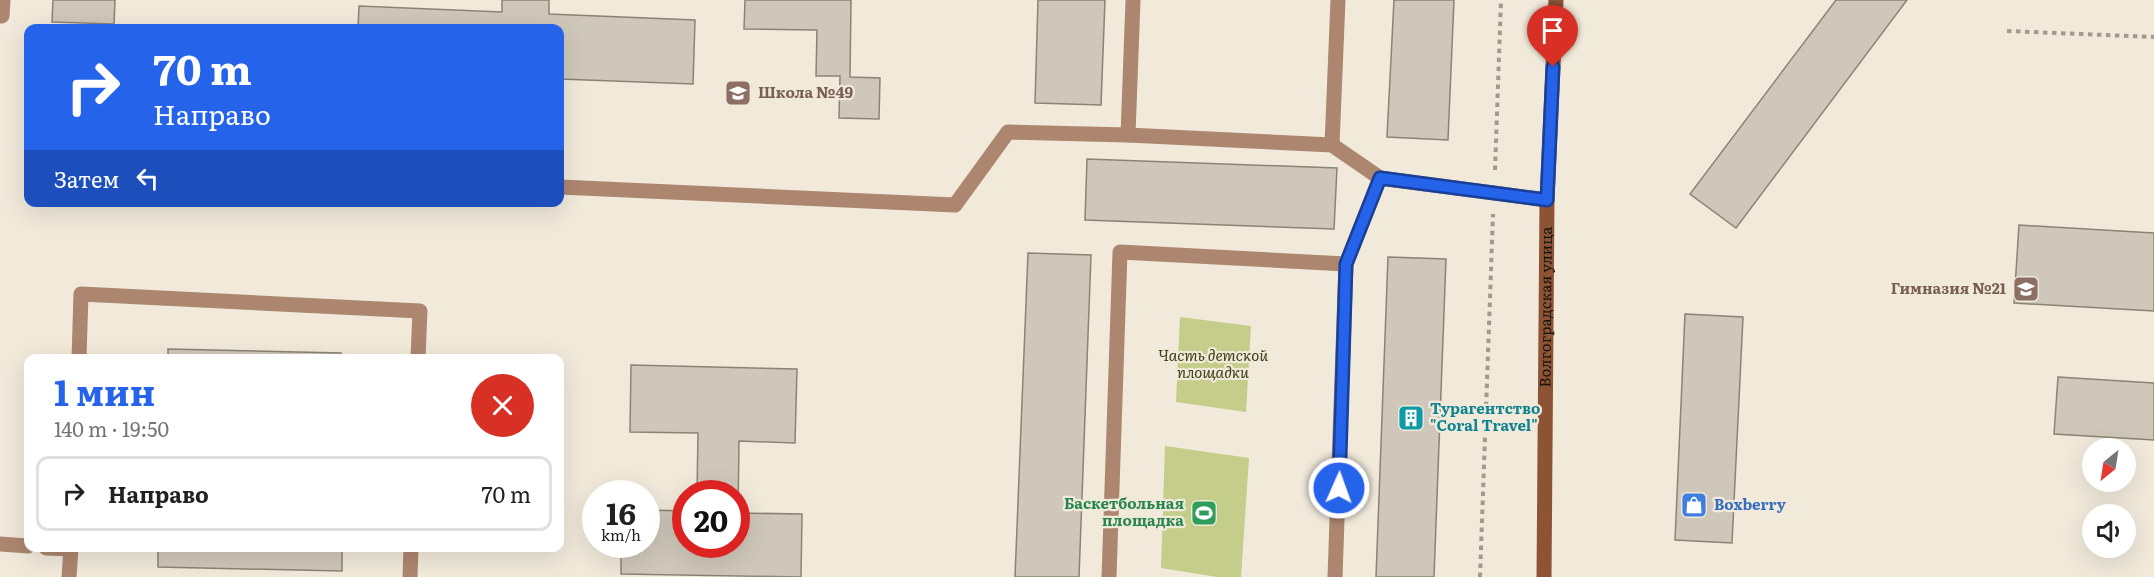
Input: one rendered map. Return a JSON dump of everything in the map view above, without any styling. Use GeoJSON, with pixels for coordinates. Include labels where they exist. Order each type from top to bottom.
{"type":"FeatureCollection","features":[{"type":"Feature","properties":{"kind":"main road","name":"Волгоградская улица"},"geometry":{"type":"LineString","coordinates":[[1544,577],[1547,200],[1556,0]]}},
{"type":"Feature","properties":{"kind":"lane"},"geometry":{"type":"LineString","coordinates":[[1128,135],[1133,0]]}},
{"type":"Feature","properties":{"kind":"lane"},"geometry":{"type":"LineString","coordinates":[[1332,145],[1338,0]]}},
{"type":"Feature","properties":{"kind":"lane"},"geometry":{"type":"LineString","coordinates":[[564,187],[955,205],[1008,132],[1128,135],[1332,145],[1380,178],[1547,200]]}},
{"type":"Feature","properties":{"kind":"lane"},"geometry":{"type":"LineString","coordinates":[[1335,577],[1346,264],[1380,178]]}},
{"type":"Feature","properties":{"kind":"lane"},"geometry":{"type":"LineString","coordinates":[[1109,577],[1120,252],[1346,264]]}},
{"type":"Feature","properties":{"kind":"lane"},"geometry":{"type":"LineString","coordinates":[[79,354],[81,294],[420,311],[418,354]]}},
{"type":"Feature","properties":{"kind":"lane"},"geometry":{"type":"LineString","coordinates":[[0,544],[24,546]]}},
{"type":"Feature","properties":{"kind":"lane"},"geometry":{"type":"LineString","coordinates":[[69,577],[71,552]]}},
{"type":"Feature","properties":{"kind":"lane"},"geometry":{"type":"LineString","coordinates":[[410,577],[411,552]]}},
{"type":"Feature","properties":{"kind":"path"},"geometry":{"type":"LineString","coordinates":[[1480,577],[1501,0]]}},
{"type":"Feature","properties":{"kind":"path"},"geometry":{"type":"LineString","coordinates":[[2007,31],[2154,37]]}},
{"type":"Feature","properties":{"kind":"green space","name":"Часть детской площадки"},"geometry":{"type":"Polygon","coordinates":[[[1180,317],[1251,326],[1246,412],[1176,402],[1180,317]]]}},
{"type":"Feature","properties":{"kind":"green space","name":"Баскетбольная площадка"},"geometry":{"type":"Polygon","coordinates":[[[1165,446],[1249,458],[1241,577],[1217,577],[1161,568],[1165,446]]]}},
{"type":"Feature","properties":{"kind":"building"},"geometry":{"type":"Polygon","coordinates":[[[53,0],[115,0],[114,24],[52,22],[53,0]]]}},
{"type":"Feature","properties":{"kind":"building"},"geometry":{"type":"Polygon","coordinates":[[[502,0],[549,0],[549,14],[695,20],[693,84],[564,79],[564,24],[358,24],[359,6],[502,12],[502,0]]]}},
{"type":"Feature","properties":{"kind":"building"},"geometry":{"type":"Polygon","coordinates":[[[745,0],[851,0],[850,77],[880,78],[879,119],[839,118],[840,76],[816,76],[817,30],[744,29],[745,0]]]}},
{"type":"Feature","properties":{"kind":"building"},"geometry":{"type":"Polygon","coordinates":[[[1038,0],[1105,0],[1101,105],[1035,103],[1038,0]]]}},
{"type":"Feature","properties":{"kind":"building"},"geometry":{"type":"Polygon","coordinates":[[[1394,0],[1454,0],[1448,140],[1387,137],[1394,0]]]}},
{"type":"Feature","properties":{"kind":"building"},"geometry":{"type":"Polygon","coordinates":[[[1836,0],[1907,0],[1736,228],[1690,194],[1836,0]]]}},
{"type":"Feature","properties":{"kind":"building"},"geometry":{"type":"Polygon","coordinates":[[[1087,159],[1337,168],[1334,229],[1085,220],[1087,159]]]}},
{"type":"Feature","properties":{"kind":"building"},"geometry":{"type":"Polygon","coordinates":[[[2019,225],[2154,233],[2154,311],[2014,303],[2019,225]]]}},
{"type":"Feature","properties":{"kind":"building"},"geometry":{"type":"Polygon","coordinates":[[[1028,253],[1091,255],[1079,577],[1015,577],[1028,253]]]}},
{"type":"Feature","properties":{"kind":"building","name":"Турагентство \"Coral Travel\""},"geometry":{"type":"Polygon","coordinates":[[[1388,257],[1446,259],[1434,577],[1376,577],[1388,257]]]}},
{"type":"Feature","properties":{"kind":"building"},"geometry":{"type":"Polygon","coordinates":[[[1685,314],[1743,317],[1732,543],[1675,540],[1685,314]]]}},
{"type":"Feature","properties":{"kind":"building"},"geometry":{"type":"Polygon","coordinates":[[[168,349],[341,353],[341,354],[168,354],[168,349]]]}},
{"type":"Feature","properties":{"kind":"building"},"geometry":{"type":"Polygon","coordinates":[[[631,365],[797,369],[795,443],[739,441],[738,480],[697,480],[698,433],[630,432],[631,365]]]}},
{"type":"Feature","properties":{"kind":"building"},"geometry":{"type":"Polygon","coordinates":[[[2058,377],[2154,383],[2154,440],[2054,434],[2058,377]]]}},
{"type":"Feature","properties":{"kind":"building"},"geometry":{"type":"Polygon","coordinates":[[[660,510],[672,511],[672,558],[750,558],[750,513],[802,514],[801,577],[621,574],[621,558],[660,558],[660,510]]]}},
{"type":"Feature","properties":{"kind":"building"},"geometry":{"type":"Polygon","coordinates":[[[158,552],[342,552],[342,571],[158,567],[158,552]]]}},
{"type":"Feature","properties":{"kind":"place","name":"Школа №49"},"geometry":{"type":"Point","coordinates":[738,93]}},
{"type":"Feature","properties":{"kind":"place","name":"Гимназия №21"},"geometry":{"type":"Point","coordinates":[2026,289]}},
{"type":"Feature","properties":{"kind":"place","name":"Турагентство \"Coral Travel\""},"geometry":{"type":"Point","coordinates":[1411,418]}},
{"type":"Feature","properties":{"kind":"place","name":"Boxberry"},"geometry":{"type":"Point","coordinates":[1694,505]}},
{"type":"Feature","properties":{"kind":"place","name":"Баскетбольная площадка"},"geometry":{"type":"Point","coordinates":[1204,513]}},
{"type":"Feature","properties":{"kind":"route"},"geometry":{"type":"LineString","coordinates":[[1339,488],[1346,264],[1380,178],[1547,200],[1553,67]]}}]}
